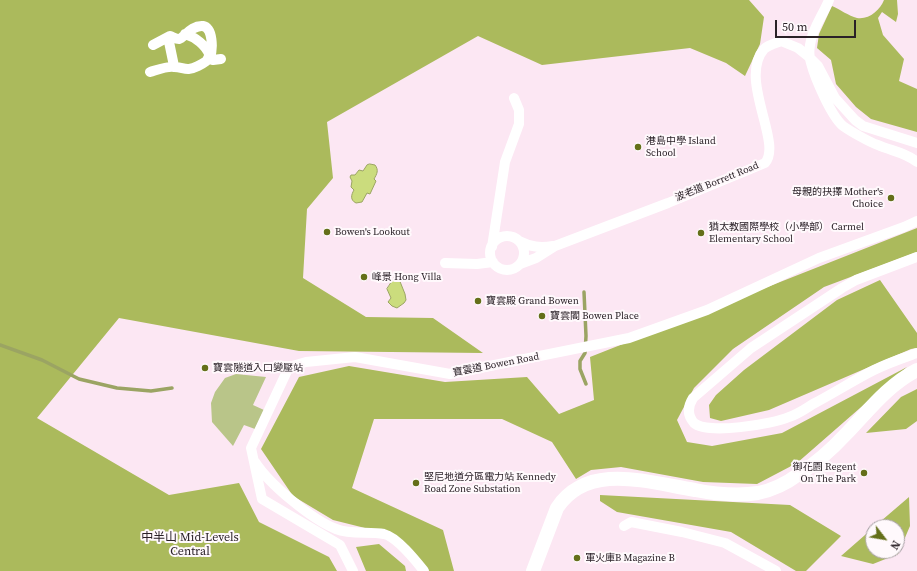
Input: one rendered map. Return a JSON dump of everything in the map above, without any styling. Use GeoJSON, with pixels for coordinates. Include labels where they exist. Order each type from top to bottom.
{"type":"FeatureCollection","features":[{"type":"Feature","properties":{"kind":"street"},"geometry":{"type":"LineString","coordinates":[[830,0],[814,29],[810,52],[811,64],[830,110],[842,125],[862,131],[877,145],[898,151],[911,157],[917,162]]}},
{"type":"Feature","properties":{"kind":"street"},"geometry":{"type":"LineString","coordinates":[[150,72],[174,66],[185,70],[197,67],[209,57],[212,48],[209,31],[205,27],[201,26],[189,30],[178,39],[168,37],[153,45]]}},
{"type":"Feature","properties":{"kind":"street"},"geometry":{"type":"LineString","coordinates":[[185,34],[202,44],[208,51],[209,57]]}},
{"type":"Feature","properties":{"kind":"street"},"geometry":{"type":"LineString","coordinates":[[168,37],[174,66]]}},
{"type":"Feature","properties":{"kind":"street","name":"波老道 Borrett Road"},"geometry":{"type":"LineString","coordinates":[[493,262],[496,266],[506,270],[516,267],[536,258],[555,246],[675,200],[765,163],[768,159],[770,145],[758,97],[756,68],[758,58],[765,48],[781,41],[798,48],[818,66],[835,98],[855,120],[862,131],[917,143]]}},
{"type":"Feature","properties":{"kind":"street"},"geometry":{"type":"LineString","coordinates":[[209,57],[213,60],[221,59]]}},
{"type":"Feature","properties":{"kind":"street"},"geometry":{"type":"LineString","coordinates":[[445,263],[477,264],[493,262],[490,252],[492,247],[497,204],[505,162],[519,124],[519,110],[514,98]]}},
{"type":"Feature","properties":{"kind":"street"},"geometry":{"type":"LineString","coordinates":[[497,204],[499,221],[523,249],[520,264]]}},
{"type":"Feature","properties":{"kind":"street","name":"寶雲道 Bowen Road"},"geometry":{"type":"LineString","coordinates":[[353,571],[340,545],[262,500],[251,448],[289,367],[306,362],[355,357],[450,374],[629,338],[707,310],[819,258],[917,221]]}},
{"type":"Feature","properties":{"kind":"street"},"geometry":{"type":"LineString","coordinates":[[492,247],[498,239],[513,239]]}},
{"type":"Feature","properties":{"kind":"street","name":"波老道 Borrett Road"},"geometry":{"type":"LineString","coordinates":[[513,239],[530,246],[542,248],[555,246]]}},
{"type":"Feature","properties":{"kind":"street"},"geometry":{"type":"LineString","coordinates":[[917,257],[850,283],[761,340],[693,398],[689,413],[691,418],[698,426],[710,428],[731,428],[782,420],[796,414],[874,370],[917,353]]}},
{"type":"Feature","properties":{"kind":"street"},"geometry":{"type":"LineString","coordinates":[[533,571],[557,508],[566,497],[578,488],[600,481],[619,479],[644,480],[695,491],[725,494],[751,494],[766,491],[794,478],[816,462],[838,442],[888,390],[917,370]]}},
{"type":"Feature","properties":{"kind":"street"},"geometry":{"type":"LineString","coordinates":[[252,458],[260,470],[302,508],[336,529],[349,532],[388,535],[403,548],[424,571]]}},
{"type":"Feature","properties":{"kind":"street"},"geometry":{"type":"LineString","coordinates":[[624,526],[631,522],[682,532],[725,543],[776,571]]}},
{"type":"Feature","properties":{"kind":"shaded area"},"geometry":{"type":"Polygon","coordinates":[[[0,0],[749,0],[764,17],[760,44],[745,76],[726,63],[690,48],[542,65],[478,36],[327,122],[333,178],[307,209],[303,278],[366,317],[433,318],[483,353],[299,351],[119,318],[37,418],[169,495],[239,483],[259,522],[329,557],[337,571],[0,571],[0,0]]]}},
{"type":"Feature","properties":{"kind":"shaded area"},"geometry":{"type":"Polygon","coordinates":[[[884,0],[897,0],[898,14],[896,22],[882,12],[878,18],[883,35],[904,59],[899,81],[917,89],[917,132],[871,119],[856,107],[836,84],[831,60],[817,48],[819,34],[832,6],[851,16],[861,18],[874,14],[884,0]]]}},
{"type":"Feature","properties":{"kind":"shaded area"},"geometry":{"type":"Polygon","coordinates":[[[367,165],[375,165],[377,169],[377,174],[374,179],[376,181],[370,194],[367,193],[362,202],[356,203],[352,199],[354,190],[351,187],[352,181],[350,177],[351,175],[355,175],[359,170],[363,171],[367,165]]]}},
{"type":"Feature","properties":{"kind":"shaded area"},"geometry":{"type":"Polygon","coordinates":[[[917,228],[917,252],[824,287],[733,349],[694,388],[677,420],[687,442],[712,446],[782,433],[907,367],[797,463],[757,484],[703,482],[621,467],[591,470],[576,479],[552,442],[502,419],[374,419],[352,488],[443,530],[454,571],[423,571],[397,536],[333,520],[293,496],[261,449],[299,377],[349,366],[445,382],[527,377],[559,414],[594,400],[590,357],[917,228]]]}},
{"type":"Feature","properties":{"kind":"shaded area"},"geometry":{"type":"Polygon","coordinates":[[[397,274],[406,300],[397,308],[388,302],[391,298],[387,289],[397,274]]]}},
{"type":"Feature","properties":{"kind":"shaded area"},"geometry":{"type":"Polygon","coordinates":[[[880,280],[917,333],[917,348],[911,349],[769,410],[721,421],[710,418],[709,405],[716,395],[744,370],[837,300],[880,280]]]}},
{"type":"Feature","properties":{"kind":"shaded area"},"geometry":{"type":"Polygon","coordinates":[[[236,374],[266,377],[253,405],[264,410],[255,429],[244,425],[233,446],[212,422],[211,403],[215,392],[225,378],[236,374]]]}},
{"type":"Feature","properties":{"kind":"shaded area"},"geometry":{"type":"Polygon","coordinates":[[[917,389],[917,421],[906,429],[866,433],[901,397],[917,389]]]}},
{"type":"Feature","properties":{"kind":"shaded area"},"geometry":{"type":"Polygon","coordinates":[[[600,495],[790,505],[841,536],[806,571],[796,571],[731,532],[617,512],[600,501],[600,495]]]}},
{"type":"Feature","properties":{"kind":"shaded area"},"geometry":{"type":"Polygon","coordinates":[[[909,497],[910,526],[905,538],[905,519],[883,519],[909,497]]]}},
{"type":"Feature","properties":{"kind":"shaded area"},"geometry":{"type":"Polygon","coordinates":[[[865,535],[865,559],[886,559],[873,564],[841,556],[865,535]]]}},
{"type":"Feature","properties":{"kind":"shaded area"},"geometry":{"type":"Polygon","coordinates":[[[379,544],[405,566],[406,571],[366,571],[356,547],[379,544]]]}},
{"type":"Feature","properties":{"kind":"waterway"},"geometry":{"type":"LineString","coordinates":[[584,292],[586,336],[585,353],[580,361],[580,369],[586,384]]}},
{"type":"Feature","properties":{"kind":"waterway"},"geometry":{"type":"LineString","coordinates":[[0,345],[42,360],[79,379],[117,388],[151,391],[172,388]]}},
{"type":"Feature","properties":{"kind":"place","name":"港島中學 Island School"},"geometry":{"type":"Point","coordinates":[638,147]}},
{"type":"Feature","properties":{"kind":"place","name":"母親的抉擇 Mother's Choice"},"geometry":{"type":"Point","coordinates":[891,198]}},
{"type":"Feature","properties":{"kind":"place","name":"Bowen's Lookout"},"geometry":{"type":"Point","coordinates":[327,232]}},
{"type":"Feature","properties":{"kind":"place","name":"猶太教國際學校（小學部） Carmel Elementary School"},"geometry":{"type":"Point","coordinates":[701,233]}},
{"type":"Feature","properties":{"kind":"place","name":"峰景 Hong Villa"},"geometry":{"type":"Point","coordinates":[364,277]}},
{"type":"Feature","properties":{"kind":"place","name":"寶雲殿 Grand Bowen"},"geometry":{"type":"Point","coordinates":[478,301]}},
{"type":"Feature","properties":{"kind":"place","name":"寶雲閣 Bowen Place"},"geometry":{"type":"Point","coordinates":[542,316]}},
{"type":"Feature","properties":{"kind":"place","name":"寶雲隧道入口變壓站"},"geometry":{"type":"Point","coordinates":[205,368]}},
{"type":"Feature","properties":{"kind":"place","name":"御花園 Regent On The Park"},"geometry":{"type":"Point","coordinates":[864,473]}},
{"type":"Feature","properties":{"kind":"place","name":"堅尼地道分區電力站 Kennedy Road Zone Substation"},"geometry":{"type":"Point","coordinates":[416,483]}},
{"type":"Feature","properties":{"kind":"place","name":"軍火庫B Magazine B"},"geometry":{"type":"Point","coordinates":[577,558]}},
{"type":"Feature","properties":{"kind":"district","name":"中半山 Mid-Levels Central"},"geometry":{"type":"Point","coordinates":[190,545]}}]}
